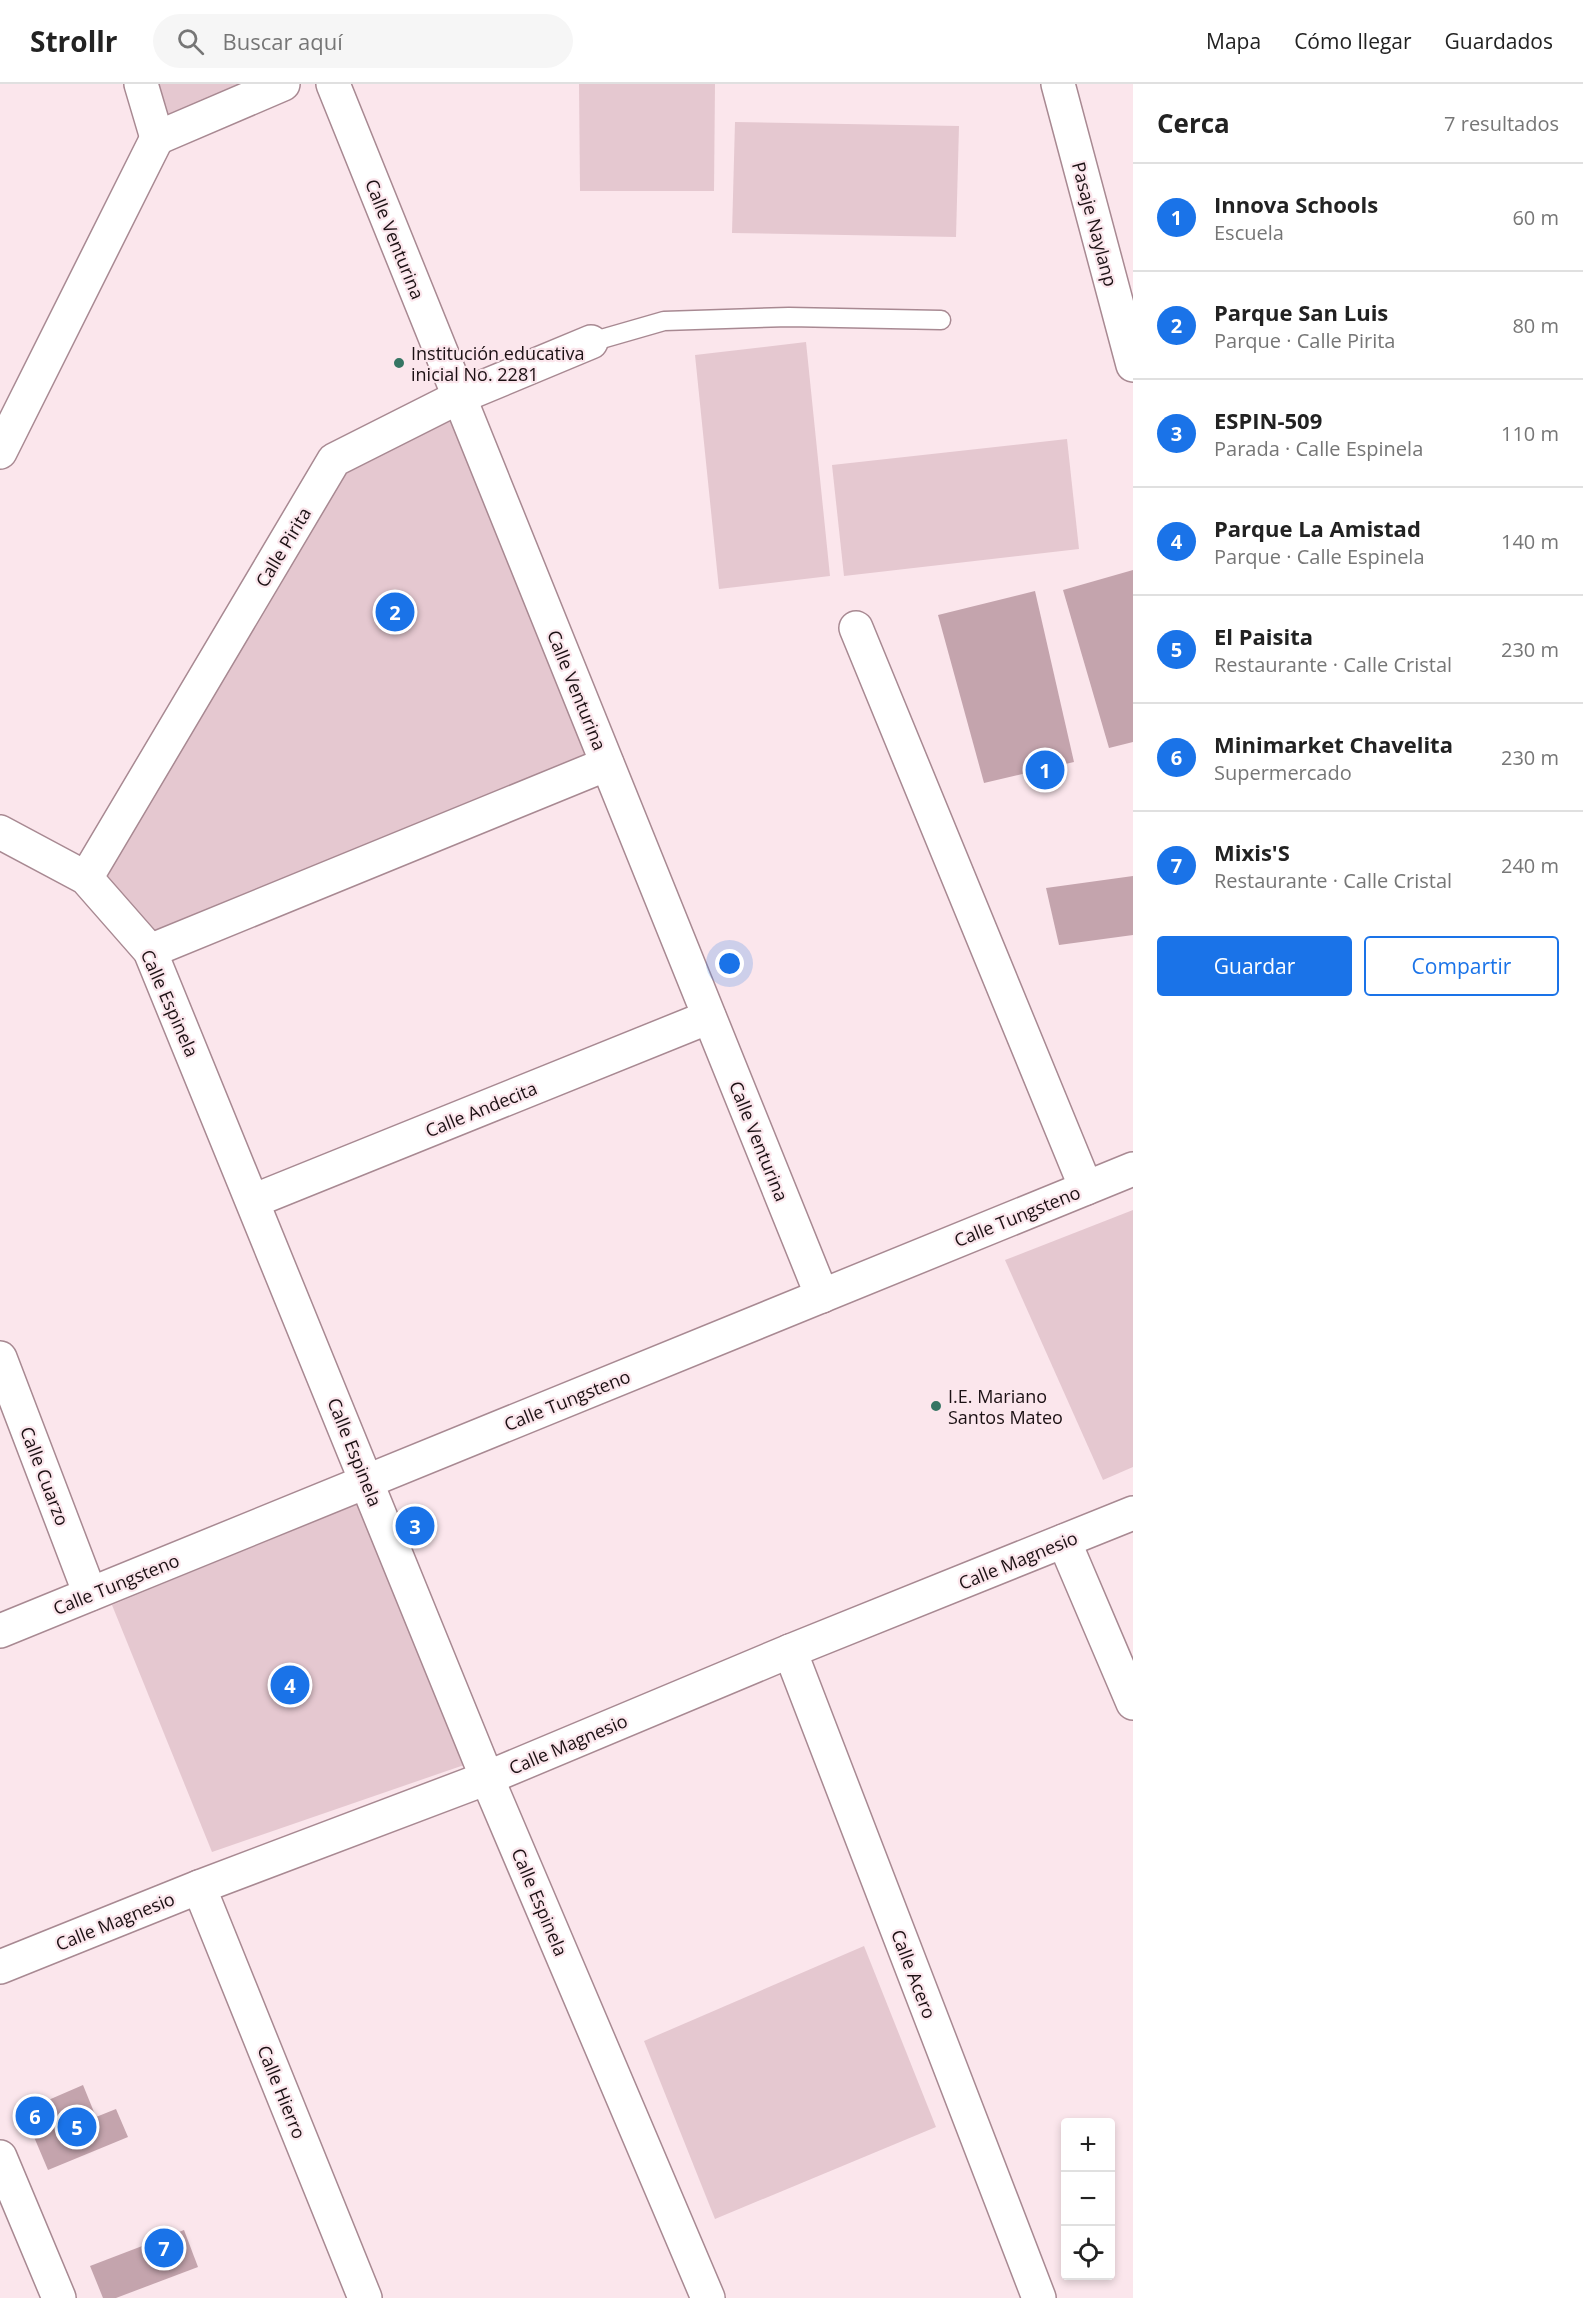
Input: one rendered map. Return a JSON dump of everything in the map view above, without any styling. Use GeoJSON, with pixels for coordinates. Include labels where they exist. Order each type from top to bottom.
{"type":"FeatureCollection","features":[{"type":"Feature","properties":{"kind":"street"},"geometry":{"type":"LineString","coordinates":[[141,84],[157,138]]}},
{"type":"Feature","properties":{"kind":"street"},"geometry":{"type":"LineString","coordinates":[[0,452],[8,416],[157,138],[283,84]]}},
{"type":"Feature","properties":{"kind":"street","name":"Calle Venturina"},"geometry":{"type":"LineString","coordinates":[[333,84],[822,1296]]}},
{"type":"Feature","properties":{"kind":"street","name":"Pasaje Naylanp"},"geometry":{"type":"LineString","coordinates":[[1058,84],[1133,365]]}},
{"type":"Feature","properties":{"kind":"street","name":"Calle Pirita"},"geometry":{"type":"LineString","coordinates":[[86,878],[334,460],[459,397],[591,342]]}},
{"type":"Feature","properties":{"kind":"street"},"geometry":{"type":"LineString","coordinates":[[856,628],[1086,1188]]}},
{"type":"Feature","properties":{"kind":"street"},"geometry":{"type":"LineString","coordinates":[[150,951],[607,764]]}},
{"type":"Feature","properties":{"kind":"street","name":"Calle Espinela"},"geometry":{"type":"LineString","coordinates":[[0,832],[86,878],[150,951],[487,1778],[708,2298]]}},
{"type":"Feature","properties":{"kind":"street","name":"Calle Andecita"},"geometry":{"type":"LineString","coordinates":[[253,1201],[709,1017]]}},
{"type":"Feature","properties":{"kind":"street","name":"Calle Tungsteno"},"geometry":{"type":"LineString","coordinates":[[0,1631],[1133,1169]]}},
{"type":"Feature","properties":{"kind":"street","name":"Calle Cuarzo"},"geometry":{"type":"LineString","coordinates":[[0,1358],[90,1594]]}},
{"type":"Feature","properties":{"kind":"street","name":"Calle Magnesio"},"geometry":{"type":"LineString","coordinates":[[0,1967],[199,1887],[487,1778],[790,1651],[1133,1513]]}},
{"type":"Feature","properties":{"kind":"street"},"geometry":{"type":"LineString","coordinates":[[1064,1541],[1133,1703]]}},
{"type":"Feature","properties":{"kind":"street","name":"Calle Acero"},"geometry":{"type":"LineString","coordinates":[[790,1651],[1039,2298]]}},
{"type":"Feature","properties":{"kind":"street","name":"Calle Hierro"},"geometry":{"type":"LineString","coordinates":[[199,1887],[365,2298]]}},
{"type":"Feature","properties":{"kind":"street"},"geometry":{"type":"LineString","coordinates":[[0,2157],[59,2298]]}},
{"type":"Feature","properties":{"kind":"lane"},"geometry":{"type":"LineString","coordinates":[[591,342],[664,321],[789,316],[941,320]]}},
{"type":"Feature","properties":{"kind":"shaded area"},"geometry":{"type":"Polygon","coordinates":[[[147,84],[283,84],[163,135],[147,84]]]}},
{"type":"Feature","properties":{"kind":"shaded area"},"geometry":{"type":"Polygon","coordinates":[[[579,84],[715,84],[714,191],[580,191],[579,84]]]}},
{"type":"Feature","properties":{"kind":"shaded area"},"geometry":{"type":"Polygon","coordinates":[[[735,122],[959,126],[956,237],[732,233],[735,122]]]}},
{"type":"Feature","properties":{"kind":"shaded area"},"geometry":{"type":"Polygon","coordinates":[[[806,342],[830,576],[719,589],[695,355],[806,342]]]}},
{"type":"Feature","properties":{"kind":"shaded area"},"geometry":{"type":"Polygon","coordinates":[[[459,397],[607,764],[150,951],[86,878],[334,460],[459,397]]]}},
{"type":"Feature","properties":{"kind":"shaded area"},"geometry":{"type":"Polygon","coordinates":[[[1067,439],[1079,549],[844,576],[832,465],[1067,439]]]}},
{"type":"Feature","properties":{"kind":"shaded area"},"geometry":{"type":"Polygon","coordinates":[[[1133,1210],[1133,1467],[1103,1480],[1005,1260],[1133,1210]]]}},
{"type":"Feature","properties":{"kind":"shaded area"},"geometry":{"type":"Polygon","coordinates":[[[364,1501],[467,1764],[212,1852],[112,1605],[364,1501]]]}},
{"type":"Feature","properties":{"kind":"shaded area"},"geometry":{"type":"Polygon","coordinates":[[[864,1946],[936,2127],[715,2219],[644,2041],[864,1946]]]}},
{"type":"Feature","properties":{"kind":"building"},"geometry":{"type":"Polygon","coordinates":[[[1133,570],[1133,742],[1109,748],[1063,590],[1133,570]]]}},
{"type":"Feature","properties":{"kind":"building"},"geometry":{"type":"Polygon","coordinates":[[[1035,591],[1074,762],[984,783],[938,615],[1035,591]]]}},
{"type":"Feature","properties":{"kind":"building"},"geometry":{"type":"Polygon","coordinates":[[[1133,876],[1133,935],[1059,945],[1046,888],[1133,876]]]}},
{"type":"Feature","properties":{"kind":"building"},"geometry":{"type":"Polygon","coordinates":[[[83,2085],[96,2117],[116,2109],[128,2137],[48,2170],[23,2111],[83,2085]]]}},
{"type":"Feature","properties":{"kind":"building"},"geometry":{"type":"Polygon","coordinates":[[[184,2230],[198,2267],[116,2298],[103,2298],[90,2266],[184,2230]]]}},
{"type":"Feature","properties":{"kind":"place","name":"Institución educativa inicial No. 2281"},"geometry":{"type":"Point","coordinates":[399,363]}},
{"type":"Feature","properties":{"kind":"place","name":"Parque San Luis"},"geometry":{"type":"Point","coordinates":[395,612]}},
{"type":"Feature","properties":{"kind":"place","name":"Innova Schools"},"geometry":{"type":"Point","coordinates":[1045,770]}},
{"type":"Feature","properties":{"kind":"place","name":"I.E. Mariano Santos Mateo"},"geometry":{"type":"Point","coordinates":[936,1406]}},
{"type":"Feature","properties":{"kind":"place","name":"ESPIN-509"},"geometry":{"type":"Point","coordinates":[415,1526]}},
{"type":"Feature","properties":{"kind":"place","name":"Parque La Amistad"},"geometry":{"type":"Point","coordinates":[290,1685]}},
{"type":"Feature","properties":{"kind":"place","name":"Minimarket Chavelita"},"geometry":{"type":"Point","coordinates":[35,2116]}},
{"type":"Feature","properties":{"kind":"place","name":"El Paisita"},"geometry":{"type":"Point","coordinates":[77,2127]}},
{"type":"Feature","properties":{"kind":"place","name":"Mixis'S"},"geometry":{"type":"Point","coordinates":[164,2248]}}]}
